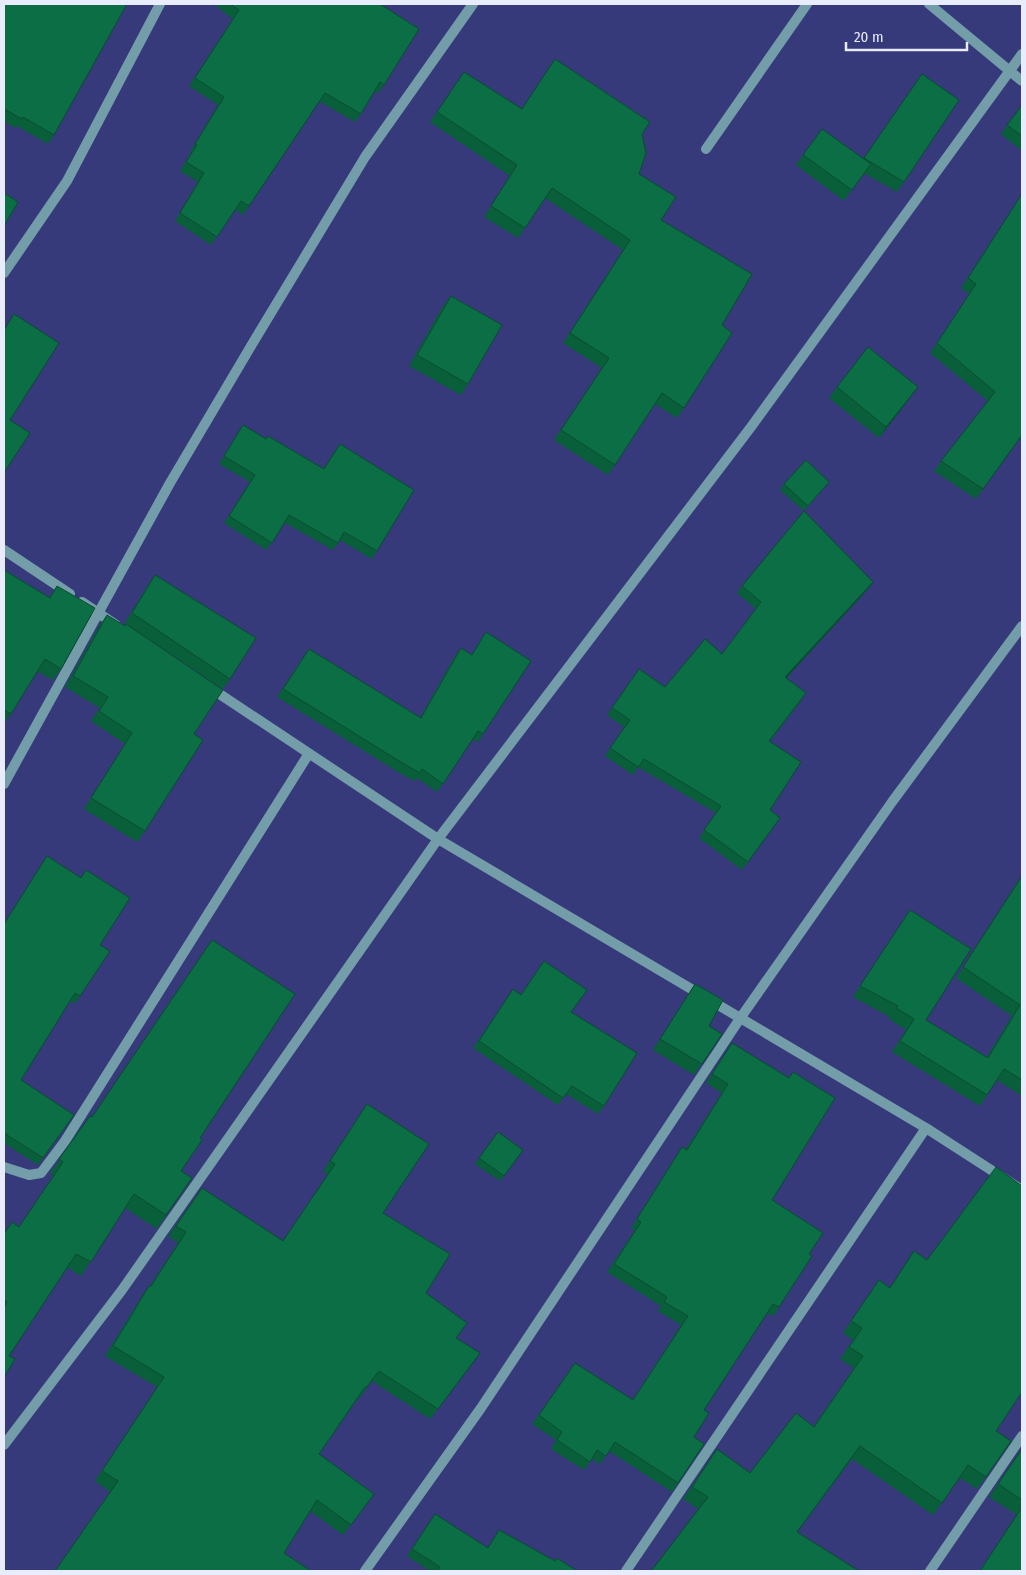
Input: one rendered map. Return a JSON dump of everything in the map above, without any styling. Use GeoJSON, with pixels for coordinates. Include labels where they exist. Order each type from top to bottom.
{"type":"FeatureCollection","features":[{"type":"Feature","properties":{"kind":"street"},"geometry":{"type":"LineString","coordinates":[[4,273],[67,181],[160,4]]}},
{"type":"Feature","properties":{"kind":"street"},"geometry":{"type":"LineString","coordinates":[[4,784],[170,483],[365,157],[473,4]]}},
{"type":"Feature","properties":{"kind":"street"},"geometry":{"type":"LineString","coordinates":[[706,149],[807,4]]}},
{"type":"Feature","properties":{"kind":"street"},"geometry":{"type":"LineString","coordinates":[[929,4],[1022,82]]}},
{"type":"Feature","properties":{"kind":"street"},"geometry":{"type":"LineString","coordinates":[[4,1445],[122,1290],[438,839],[751,427],[1022,54]]}},
{"type":"Feature","properties":{"kind":"street"},"geometry":{"type":"LineString","coordinates":[[4,550],[122,629]]}},
{"type":"Feature","properties":{"kind":"street"},"geometry":{"type":"LineString","coordinates":[[365,1571],[482,1408],[741,1017],[892,802],[1022,626]]}},
{"type":"Feature","properties":{"kind":"street"},"geometry":{"type":"LineString","coordinates":[[203,684],[438,839],[926,1128],[1022,1190]]}},
{"type":"Feature","properties":{"kind":"street"},"geometry":{"type":"LineString","coordinates":[[4,1167],[29,1175],[41,1173],[64,1141],[308,755]]}},
{"type":"Feature","properties":{"kind":"street"},"geometry":{"type":"LineString","coordinates":[[626,1571],[926,1128]]}},
{"type":"Feature","properties":{"kind":"street"},"geometry":{"type":"LineString","coordinates":[[930,1571],[1022,1436]]}},
{"type":"Feature","properties":{"kind":"building"},"geometry":{"type":"Polygon","coordinates":[[[4,4],[127,4],[54,135],[23,117],[22,119],[4,109],[4,4]]]}},
{"type":"Feature","properties":{"kind":"building"},"geometry":{"type":"Polygon","coordinates":[[[230,4],[380,4],[419,29],[384,85],[380,82],[361,114],[325,93],[249,206],[241,201],[217,237],[180,213],[204,173],[186,162],[224,97],[195,78],[239,10],[230,4]]]}},
{"type":"Feature","properties":{"kind":"building"},"geometry":{"type":"Polygon","coordinates":[[[555,59],[650,122],[642,134],[646,153],[639,174],[676,197],[661,220],[752,274],[722,325],[732,333],[684,408],[662,393],[615,465],[561,430],[609,358],[570,333],[630,240],[552,188],[525,228],[491,206],[517,165],[437,112],[464,72],[522,109],[555,59]]]}},
{"type":"Feature","properties":{"kind":"building"},"geometry":{"type":"Polygon","coordinates":[[[922,74],[959,100],[904,182],[864,158],[922,74]]]}},
{"type":"Feature","properties":{"kind":"building"},"geometry":{"type":"Polygon","coordinates":[[[1022,105],[1022,136],[1007,125],[1022,105]]]}},
{"type":"Feature","properties":{"kind":"building"},"geometry":{"type":"Polygon","coordinates":[[[822,129],[871,164],[852,190],[803,155],[822,129]]]}},
{"type":"Feature","properties":{"kind":"building"},"geometry":{"type":"Polygon","coordinates":[[[4,193],[18,202],[4,226],[4,193]]]}},
{"type":"Feature","properties":{"kind":"building"},"geometry":{"type":"Polygon","coordinates":[[[1022,194],[1022,435],[983,489],[941,461],[995,392],[937,343],[976,284],[968,278],[1022,194]]]}},
{"type":"Feature","properties":{"kind":"building"},"geometry":{"type":"Polygon","coordinates":[[[451,296],[502,325],[468,384],[417,355],[451,296]]]}},
{"type":"Feature","properties":{"kind":"building"},"geometry":{"type":"Polygon","coordinates":[[[14,314],[59,343],[10,420],[30,433],[4,471],[4,330],[14,314]]]}},
{"type":"Feature","properties":{"kind":"building"},"geometry":{"type":"Polygon","coordinates":[[[868,347],[918,387],[886,427],[837,387],[868,347]]]}},
{"type":"Feature","properties":{"kind":"building"},"geometry":{"type":"Polygon","coordinates":[[[243,425],[266,439],[268,436],[324,469],[340,444],[414,490],[377,551],[344,532],[338,543],[289,515],[272,543],[229,516],[255,475],[224,456],[243,425]]]}},
{"type":"Feature","properties":{"kind":"building"},"geometry":{"type":"Polygon","coordinates":[[[806,460],[829,482],[808,506],[784,484],[806,460]]]}},
{"type":"Feature","properties":{"kind":"building"},"geometry":{"type":"Polygon","coordinates":[[[804,511],[873,582],[785,677],[806,693],[769,741],[801,762],[770,810],[780,818],[748,862],[704,830],[721,806],[644,759],[638,767],[610,748],[630,720],[612,708],[639,669],[665,687],[705,639],[722,654],[761,602],[742,586],[804,511]]]}},
{"type":"Feature","properties":{"kind":"building"},"geometry":{"type":"Polygon","coordinates":[[[4,570],[50,598],[57,586],[95,608],[61,669],[45,659],[11,714],[4,710],[4,570]]]}},
{"type":"Feature","properties":{"kind":"building"},"geometry":{"type":"Polygon","coordinates":[[[155,575],[256,638],[230,679],[132,613],[155,575]]]}},
{"type":"Feature","properties":{"kind":"building"},"geometry":{"type":"Polygon","coordinates":[[[107,615],[125,626],[126,624],[223,690],[194,734],[203,740],[145,831],[91,798],[132,733],[99,711],[108,697],[73,676],[107,615]]]}},
{"type":"Feature","properties":{"kind":"building"},"geometry":{"type":"Polygon","coordinates":[[[486,632],[531,661],[483,734],[478,731],[443,784],[422,769],[420,773],[404,764],[283,689],[309,649],[421,718],[461,648],[472,655],[486,632]]]}},
{"type":"Feature","properties":{"kind":"building"},"geometry":{"type":"Polygon","coordinates":[[[47,856],[81,878],[86,870],[130,898],[100,945],[110,951],[80,996],[75,993],[21,1080],[74,1115],[43,1158],[4,1133],[4,924],[47,856]]]}},
{"type":"Feature","properties":{"kind":"building"},"geometry":{"type":"Polygon","coordinates":[[[1022,876],[1022,1080],[1004,1069],[987,1095],[900,1041],[914,1019],[896,1008],[898,1006],[860,986],[910,910],[971,949],[926,1020],[988,1058],[1020,1005],[963,967],[1022,876]]]}},
{"type":"Feature","properties":{"kind":"building"},"geometry":{"type":"Polygon","coordinates":[[[212,940],[295,994],[200,1138],[202,1140],[181,1171],[192,1178],[166,1215],[134,1194],[91,1262],[76,1254],[9,1356],[15,1359],[4,1377],[4,1307],[7,1302],[4,1300],[4,1234],[12,1222],[19,1227],[63,1162],[59,1159],[90,1116],[92,1117],[212,940]]]}},
{"type":"Feature","properties":{"kind":"building"},"geometry":{"type":"Polygon","coordinates":[[[544,961],[587,990],[571,1012],[637,1053],[604,1106],[572,1086],[563,1098],[479,1041],[513,989],[521,995],[544,961]]]}},
{"type":"Feature","properties":{"kind":"building"},"geometry":{"type":"Polygon","coordinates":[[[695,984],[723,1000],[709,1026],[722,1034],[702,1064],[660,1039],[695,984]]]}},
{"type":"Feature","properties":{"kind":"building"},"geometry":{"type":"Polygon","coordinates":[[[732,1043],[789,1078],[793,1072],[835,1098],[772,1200],[823,1233],[809,1254],[812,1256],[779,1307],[773,1304],[704,1410],[709,1413],[694,1437],[704,1444],[678,1483],[615,1442],[606,1456],[597,1450],[590,1462],[557,1440],[562,1432],[539,1415],[575,1363],[633,1400],[688,1316],[664,1302],[667,1297],[614,1264],[641,1222],[637,1219],[682,1147],[687,1150],[728,1084],[712,1074],[732,1043]]]}},
{"type":"Feature","properties":{"kind":"building"},"geometry":{"type":"Polygon","coordinates":[[[367,1104],[429,1144],[383,1213],[450,1254],[426,1293],[467,1323],[456,1338],[480,1353],[438,1409],[379,1371],[365,1387],[319,1454],[374,1494],[351,1525],[317,1500],[284,1553],[311,1571],[55,1571],[118,1481],[102,1471],[164,1377],[113,1346],[149,1286],[151,1286],[186,1232],[176,1226],[202,1188],[283,1241],[335,1164],[330,1161],[367,1104]]]}},
{"type":"Feature","properties":{"kind":"building"},"geometry":{"type":"Polygon","coordinates":[[[498,1132],[523,1150],[504,1176],[479,1158],[498,1132]]]}},
{"type":"Feature","properties":{"kind":"building"},"geometry":{"type":"Polygon","coordinates":[[[996,1167],[1022,1186],[1022,1392],[996,1431],[1011,1441],[986,1477],[968,1465],[942,1503],[860,1446],[797,1532],[859,1571],[653,1571],[708,1497],[692,1487],[717,1449],[750,1473],[796,1413],[814,1427],[863,1356],[849,1347],[862,1328],[851,1321],[879,1280],[890,1288],[914,1251],[927,1260],[996,1167]]]}},
{"type":"Feature","properties":{"kind":"building"},"geometry":{"type":"Polygon","coordinates":[[[1022,1449],[1022,1500],[998,1484],[1022,1449]]]}},
{"type":"Feature","properties":{"kind":"building"},"geometry":{"type":"Polygon","coordinates":[[[1022,1507],[1022,1571],[980,1571],[1022,1507]]]}},
{"type":"Feature","properties":{"kind":"building"},"geometry":{"type":"Polygon","coordinates":[[[435,1514],[488,1548],[499,1530],[555,1561],[557,1558],[577,1571],[437,1571],[440,1567],[412,1549],[435,1514]]]}}]}
